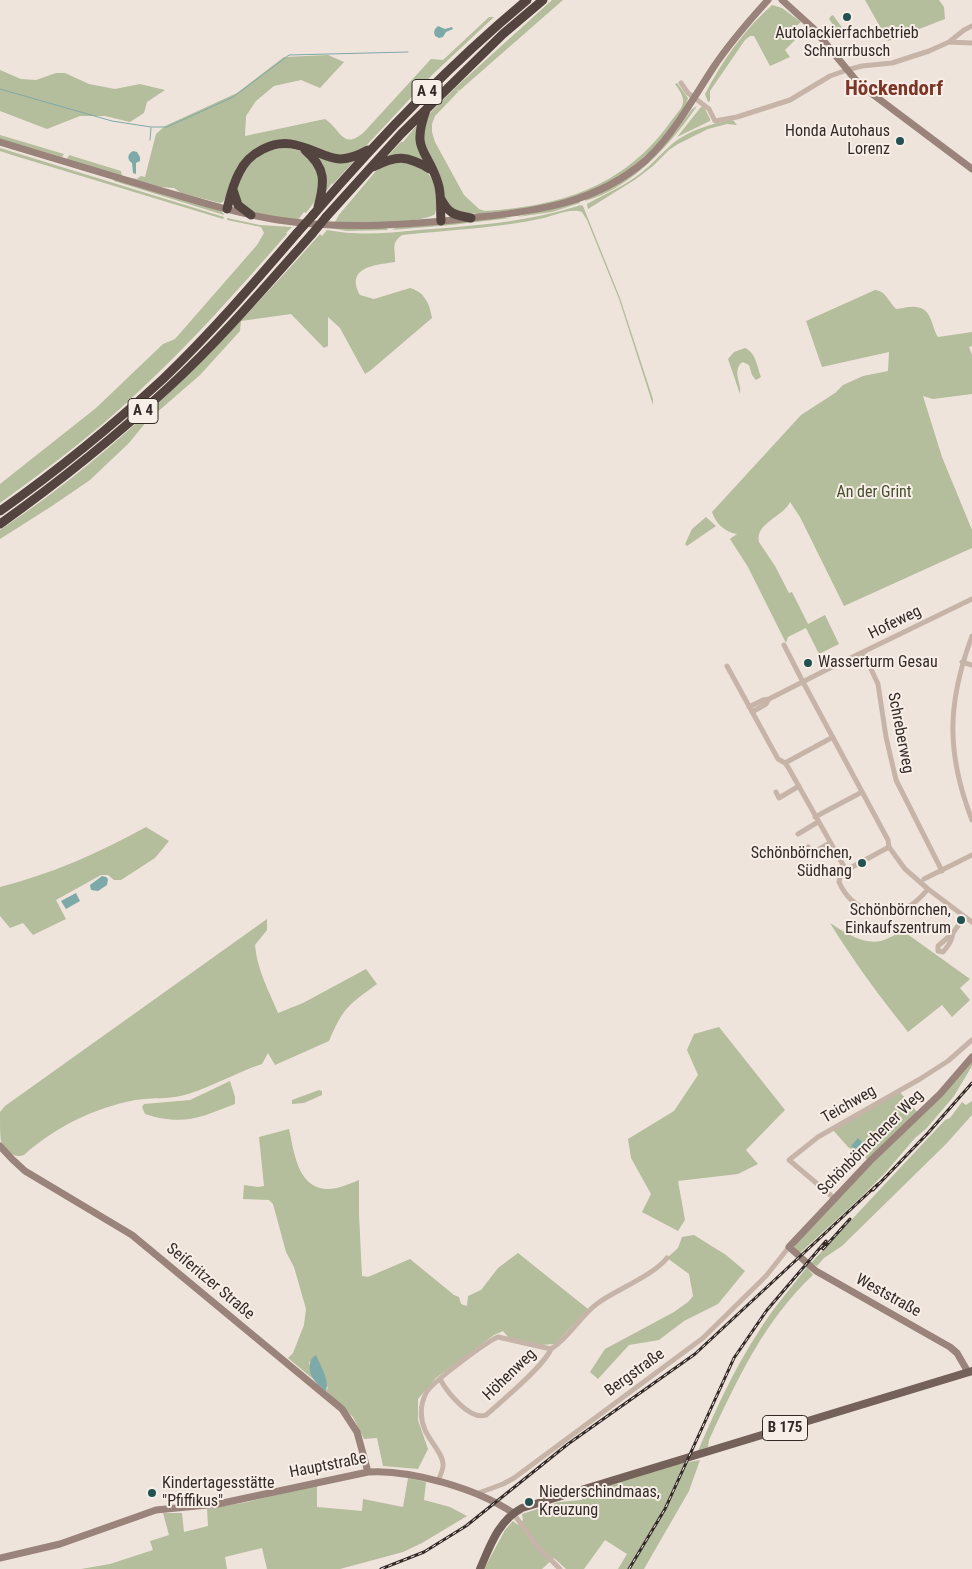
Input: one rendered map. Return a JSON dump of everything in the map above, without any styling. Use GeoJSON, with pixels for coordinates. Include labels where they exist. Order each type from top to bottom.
{"type":"FeatureCollection","features":[{"type":"Feature","properties":{"kind":"highway","name":"A 4"},"geometry":{"type":"LineString","coordinates":[[0,510],[79,452],[163,378],[214,327],[373,148],[464,56],[527,0]]}},
{"type":"Feature","properties":{"kind":"highway","name":"A 4"},"geometry":{"type":"LineString","coordinates":[[0,524],[93,454],[170,386],[218,337],[368,170],[427,108],[504,34],[543,0]]}},
{"type":"Feature","properties":{"kind":"highway"},"geometry":{"type":"LineString","coordinates":[[427,108],[421,123],[419,138],[421,149],[439,185],[441,221]]}},
{"type":"Feature","properties":{"kind":"highway"},"geometry":{"type":"LineString","coordinates":[[227,210],[239,172],[246,162],[257,153],[272,146],[288,143],[335,159],[347,159],[373,148]]}},
{"type":"Feature","properties":{"kind":"highway"},"geometry":{"type":"LineString","coordinates":[[301,146],[316,160],[323,177],[323,191],[315,213]]}},
{"type":"Feature","properties":{"kind":"highway"},"geometry":{"type":"LineString","coordinates":[[368,170],[400,157],[417,161],[431,169]]}},
{"type":"Feature","properties":{"kind":"highway"},"geometry":{"type":"LineString","coordinates":[[233,188],[238,204],[251,215]]}},
{"type":"Feature","properties":{"kind":"highway"},"geometry":{"type":"LineString","coordinates":[[440,199],[454,215],[470,218]]}},
{"type":"Feature","properties":{"kind":"main road"},"geometry":{"type":"LineString","coordinates":[[0,142],[227,210],[287,221],[344,226],[386,226],[525,212],[558,206],[582,198],[612,183],[645,160],[663,142],[736,36],[768,0]]}},
{"type":"Feature","properties":{"kind":"main road"},"geometry":{"type":"LineString","coordinates":[[782,0],[806,21],[859,84],[972,169]]}},
{"type":"Feature","properties":{"kind":"main road","name":"Schönbörnchener Weg"},"geometry":{"type":"LineString","coordinates":[[789,1247],[870,1160],[940,1094],[972,1057]]}},
{"type":"Feature","properties":{"kind":"main road","name":"Seiferitzer Straße"},"geometry":{"type":"LineString","coordinates":[[0,1146],[25,1171],[132,1235],[342,1409],[357,1432],[368,1472]]}},
{"type":"Feature","properties":{"kind":"main road","name":"Weststraße"},"geometry":{"type":"LineString","coordinates":[[789,1247],[816,1271],[950,1347],[957,1353],[970,1372]]}},
{"type":"Feature","properties":{"kind":"main road","name":"B 175"},"geometry":{"type":"LineString","coordinates":[[480,1569],[495,1534],[504,1521],[514,1513],[530,1506],[970,1372]]}},
{"type":"Feature","properties":{"kind":"main road","name":"Hauptstraße"},"geometry":{"type":"LineString","coordinates":[[0,1558],[60,1544],[156,1510],[218,1504],[368,1472],[385,1471],[438,1482],[476,1494],[514,1513]]}},
{"type":"Feature","properties":{"kind":"street"},"geometry":{"type":"LineString","coordinates":[[681,83],[688,93],[710,109],[715,121],[737,117],[790,100],[830,76],[847,70],[862,66],[892,63],[929,51],[949,42],[972,26]]}},
{"type":"Feature","properties":{"kind":"street"},"geometry":{"type":"LineString","coordinates":[[949,42],[972,43]]}},
{"type":"Feature","properties":{"kind":"street","name":"Hofeweg"},"geometry":{"type":"LineString","coordinates":[[751,709],[763,700],[769,700],[972,599]]}},
{"type":"Feature","properties":{"kind":"street"},"geometry":{"type":"LineString","coordinates":[[972,636],[962,662],[956,686],[952,737],[963,796],[972,820]]}},
{"type":"Feature","properties":{"kind":"street"},"geometry":{"type":"LineString","coordinates":[[784,645],[888,840],[888,847],[905,869],[972,922]]}},
{"type":"Feature","properties":{"kind":"street","name":"Schreberweg"},"geometry":{"type":"LineString","coordinates":[[863,652],[878,684],[886,737],[896,780],[942,871]]}},
{"type":"Feature","properties":{"kind":"street"},"geometry":{"type":"LineString","coordinates":[[962,662],[972,665]]}},
{"type":"Feature","properties":{"kind":"street"},"geometry":{"type":"LineString","coordinates":[[727,666],[778,759],[785,763],[846,870]]}},
{"type":"Feature","properties":{"kind":"street"},"geometry":{"type":"LineString","coordinates":[[785,763],[832,737]]}},
{"type":"Feature","properties":{"kind":"street"},"geometry":{"type":"LineString","coordinates":[[776,792],[779,798],[799,786]]}},
{"type":"Feature","properties":{"kind":"street"},"geometry":{"type":"LineString","coordinates":[[798,834],[816,820],[862,792]]}},
{"type":"Feature","properties":{"kind":"street"},"geometry":{"type":"LineString","coordinates":[[808,847],[812,853],[830,843]]}},
{"type":"Feature","properties":{"kind":"street"},"geometry":{"type":"LineString","coordinates":[[888,847],[841,873],[838,882],[853,903],[869,911],[895,912],[911,905],[928,889]]}},
{"type":"Feature","properties":{"kind":"street"},"geometry":{"type":"LineString","coordinates":[[924,879],[972,855]]}},
{"type":"Feature","properties":{"kind":"street"},"geometry":{"type":"LineString","coordinates":[[953,932],[964,917]]}},
{"type":"Feature","properties":{"kind":"street","name":"Teichweg"},"geometry":{"type":"LineString","coordinates":[[834,1198],[789,1160],[818,1138],[920,1079],[964,1048],[972,1040]]}},
{"type":"Feature","properties":{"kind":"street"},"geometry":{"type":"LineString","coordinates":[[964,1048],[972,1057]]}},
{"type":"Feature","properties":{"kind":"street","name":"Bergstraße"},"geometry":{"type":"LineString","coordinates":[[476,1494],[514,1478],[581,1426],[645,1382],[703,1338],[766,1276],[789,1247]]}},
{"type":"Feature","properties":{"kind":"street"},"geometry":{"type":"LineString","coordinates":[[438,1482],[444,1464],[425,1431],[422,1421],[421,1406],[426,1391],[464,1359],[498,1337],[551,1349],[564,1339],[598,1303],[665,1260]]}},
{"type":"Feature","properties":{"kind":"street","name":"Höhenweg"},"geometry":{"type":"LineString","coordinates":[[440,1379],[454,1399],[464,1408],[482,1417],[507,1397],[547,1358],[551,1349]]}},
{"type":"Feature","properties":{"kind":"street"},"geometry":{"type":"LineString","coordinates":[[514,1513],[537,1546],[560,1569]]}},
{"type":"Feature","properties":{"kind":"green space"},"geometry":{"type":"Polygon","coordinates":[[[552,0],[563,0],[459,91],[457,89],[458,92],[435,116],[432,124],[435,142],[464,195],[479,209],[485,211],[539,204],[564,198],[588,189],[610,178],[651,146],[681,109],[683,101],[680,91],[675,84],[677,83],[688,98],[686,106],[650,152],[625,173],[594,190],[545,206],[479,214],[454,212],[445,202],[440,175],[425,154],[421,131],[429,114],[456,87],[552,0]]]}},
{"type":"Feature","properties":{"kind":"green space"},"geometry":{"type":"Polygon","coordinates":[[[865,0],[939,0],[944,7],[945,19],[888,41],[865,0]]]}},
{"type":"Feature","properties":{"kind":"green space"},"geometry":{"type":"Polygon","coordinates":[[[772,5],[782,8],[801,22],[791,34],[795,40],[785,50],[790,57],[770,66],[754,36],[750,36],[745,40],[710,91],[710,101],[708,102],[705,94],[726,58],[743,35],[772,5]]]}},
{"type":"Feature","properties":{"kind":"green space"},"geometry":{"type":"Polygon","coordinates":[[[833,15],[843,29],[841,36],[829,19],[833,15]]]}},
{"type":"Feature","properties":{"kind":"green space"},"geometry":{"type":"Polygon","coordinates":[[[489,17],[494,17],[433,74],[365,147],[342,158],[292,140],[283,140],[258,148],[223,202],[220,203],[181,193],[174,188],[160,187],[126,177],[137,179],[141,176],[145,177],[156,134],[165,126],[237,93],[284,57],[328,55],[344,62],[320,88],[301,80],[274,86],[256,101],[246,116],[245,136],[325,119],[343,137],[352,139],[358,137],[431,59],[443,60],[489,17]]]}},
{"type":"Feature","properties":{"kind":"green space"},"geometry":{"type":"Polygon","coordinates":[[[0,70],[21,79],[36,80],[56,73],[65,73],[89,84],[115,89],[140,84],[165,90],[147,102],[144,113],[130,122],[105,116],[80,116],[47,129],[0,111],[0,70]]]}},
{"type":"Feature","properties":{"kind":"green space"},"geometry":{"type":"Polygon","coordinates":[[[697,106],[675,135],[649,163],[619,186],[585,201],[586,198],[620,181],[676,131],[692,109],[697,106]]]}},
{"type":"Feature","properties":{"kind":"green space"},"geometry":{"type":"Polygon","coordinates":[[[701,107],[704,107],[710,121],[677,137],[701,107]]]}},
{"type":"Feature","properties":{"kind":"green space"},"geometry":{"type":"Polygon","coordinates":[[[733,120],[737,125],[727,124],[708,129],[678,144],[636,179],[588,209],[587,204],[635,178],[679,139],[701,128],[733,120]]]}},
{"type":"Feature","properties":{"kind":"green space"},"geometry":{"type":"Polygon","coordinates":[[[417,125],[426,162],[386,158],[403,142],[417,125]]]}},
{"type":"Feature","properties":{"kind":"green space"},"geometry":{"type":"Polygon","coordinates":[[[0,135],[64,154],[62,157],[0,139],[0,135]]]}},
{"type":"Feature","properties":{"kind":"green space"},"geometry":{"type":"Polygon","coordinates":[[[285,147],[304,152],[321,176],[318,197],[298,220],[253,212],[243,206],[236,191],[244,169],[264,152],[285,147]]]}},
{"type":"Feature","properties":{"kind":"green space"},"geometry":{"type":"Polygon","coordinates":[[[0,148],[224,217],[223,219],[12,155],[0,151],[0,148]]]}},
{"type":"Feature","properties":{"kind":"green space"},"geometry":{"type":"Polygon","coordinates":[[[311,151],[355,160],[332,183],[326,192],[324,191],[311,151]]]}},
{"type":"Feature","properties":{"kind":"green space"},"geometry":{"type":"Polygon","coordinates":[[[69,155],[121,171],[122,176],[67,159],[69,155]]]}},
{"type":"Feature","properties":{"kind":"green space"},"geometry":{"type":"Polygon","coordinates":[[[402,160],[427,172],[430,176],[436,192],[435,214],[416,220],[334,223],[375,172],[381,167],[402,160]]]}},
{"type":"Feature","properties":{"kind":"green space"},"geometry":{"type":"Polygon","coordinates":[[[114,179],[221,211],[224,215],[114,181],[114,179]]]}},
{"type":"Feature","properties":{"kind":"green space"},"geometry":{"type":"Polygon","coordinates":[[[578,201],[580,203],[552,212],[517,217],[578,201]]]}},
{"type":"Feature","properties":{"kind":"green space"},"geometry":{"type":"Polygon","coordinates":[[[581,205],[620,298],[653,399],[653,405],[619,299],[582,212],[568,211],[527,221],[402,235],[396,241],[394,247],[395,262],[379,264],[364,269],[356,278],[356,286],[360,295],[374,299],[410,288],[415,290],[426,300],[432,318],[371,370],[365,374],[340,328],[328,317],[328,346],[324,348],[291,314],[241,321],[240,331],[200,375],[147,421],[129,443],[90,480],[0,539],[0,530],[88,465],[169,392],[246,315],[320,234],[322,236],[327,230],[372,233],[480,225],[541,216],[581,205]]]}},
{"type":"Feature","properties":{"kind":"green space"},"geometry":{"type":"Polygon","coordinates":[[[501,217],[511,218],[392,230],[396,228],[501,217]]]}},
{"type":"Feature","properties":{"kind":"green space"},"geometry":{"type":"Polygon","coordinates":[[[227,218],[260,225],[292,227],[214,316],[136,394],[87,437],[0,503],[0,484],[96,408],[163,344],[175,339],[257,245],[264,233],[261,227],[227,220],[227,218]]]}},
{"type":"Feature","properties":{"kind":"green space"},"geometry":{"type":"Polygon","coordinates":[[[330,228],[386,228],[388,230],[347,231],[330,228]]]}},
{"type":"Feature","properties":{"kind":"green space","name":"An der Grint"},"geometry":{"type":"Polygon","coordinates":[[[875,290],[882,292],[896,309],[921,308],[928,314],[938,337],[972,332],[972,346],[969,347],[972,355],[972,394],[933,399],[923,396],[942,457],[972,530],[972,548],[844,606],[800,517],[790,502],[782,512],[761,530],[759,542],[775,566],[789,593],[792,592],[808,624],[825,615],[839,644],[819,654],[806,628],[788,637],[786,643],[748,567],[730,539],[737,534],[722,527],[712,512],[801,415],[835,393],[843,385],[863,376],[888,371],[889,352],[822,367],[806,321],[875,290]]]}},
{"type":"Feature","properties":{"kind":"green space"},"geometry":{"type":"Polygon","coordinates":[[[745,348],[754,356],[761,377],[756,380],[752,375],[749,365],[743,362],[740,364],[737,375],[740,394],[728,359],[734,352],[745,348]]]}},
{"type":"Feature","properties":{"kind":"green space"},"geometry":{"type":"Polygon","coordinates":[[[706,517],[716,526],[687,546],[685,544],[692,529],[706,517]]]}},
{"type":"Feature","properties":{"kind":"green space"},"geometry":{"type":"Polygon","coordinates":[[[146,827],[169,841],[155,858],[121,880],[114,880],[108,875],[101,875],[56,900],[66,919],[33,935],[23,923],[10,928],[0,916],[0,887],[38,876],[74,862],[111,846],[146,827]]]}},
{"type":"Feature","properties":{"kind":"green space"},"geometry":{"type":"Polygon","coordinates":[[[267,919],[267,930],[255,945],[256,954],[261,972],[278,1013],[303,1003],[366,969],[377,984],[347,1008],[338,1021],[329,1041],[275,1065],[268,1053],[262,1064],[188,1094],[175,1097],[135,1100],[105,1108],[62,1127],[24,1155],[17,1156],[7,1151],[0,1135],[0,1112],[5,1106],[267,919]]]}},
{"type":"Feature","properties":{"kind":"green space"},"geometry":{"type":"Polygon","coordinates":[[[830,923],[854,937],[874,942],[881,941],[903,931],[970,979],[960,988],[970,1000],[952,1017],[942,1005],[908,1032],[848,952],[830,923]]]}},
{"type":"Feature","properties":{"kind":"green space"},"geometry":{"type":"Polygon","coordinates":[[[719,1027],[785,1110],[746,1150],[758,1164],[738,1174],[678,1181],[685,1220],[678,1231],[642,1212],[651,1194],[631,1158],[628,1139],[674,1111],[698,1075],[687,1050],[694,1034],[719,1027]]]}},
{"type":"Feature","properties":{"kind":"green space"},"geometry":{"type":"Polygon","coordinates":[[[972,1059],[972,1066],[954,1096],[926,1129],[915,1138],[886,1172],[861,1197],[800,1253],[795,1248],[795,1244],[972,1059]]]}},
{"type":"Feature","properties":{"kind":"green space"},"geometry":{"type":"Polygon","coordinates":[[[230,1081],[235,1104],[191,1119],[158,1118],[145,1114],[142,1107],[144,1104],[190,1100],[230,1081]]]}},
{"type":"Feature","properties":{"kind":"green space"},"geometry":{"type":"Polygon","coordinates":[[[319,1090],[322,1091],[322,1095],[304,1103],[292,1104],[292,1100],[319,1090]]]}},
{"type":"Feature","properties":{"kind":"green space"},"geometry":{"type":"Polygon","coordinates":[[[899,1091],[919,1114],[870,1161],[848,1147],[833,1130],[899,1091]]]}},
{"type":"Feature","properties":{"kind":"green space"},"geometry":{"type":"Polygon","coordinates":[[[972,1101],[972,1115],[946,1144],[842,1246],[824,1258],[817,1266],[811,1263],[945,1120],[950,1118],[962,1102],[966,1105],[972,1101]]]}},
{"type":"Feature","properties":{"kind":"green space"},"geometry":{"type":"Polygon","coordinates":[[[289,1129],[298,1166],[308,1181],[325,1189],[334,1189],[359,1180],[362,1276],[368,1277],[410,1259],[459,1297],[461,1304],[467,1306],[468,1296],[481,1290],[498,1268],[518,1253],[588,1309],[555,1344],[540,1345],[508,1337],[503,1331],[494,1335],[436,1378],[418,1399],[418,1420],[428,1449],[418,1469],[383,1466],[377,1438],[364,1439],[353,1417],[326,1391],[328,1388],[309,1361],[312,1378],[288,1358],[293,1353],[304,1325],[306,1309],[294,1267],[286,1252],[273,1204],[269,1200],[243,1199],[244,1185],[264,1186],[259,1137],[289,1129]]]}},
{"type":"Feature","properties":{"kind":"green space"},"geometry":{"type":"Polygon","coordinates":[[[694,1235],[726,1255],[745,1271],[718,1304],[684,1321],[659,1340],[629,1345],[598,1379],[590,1372],[605,1349],[674,1312],[693,1296],[689,1274],[667,1258],[678,1248],[682,1237],[694,1235]]]}},
{"type":"Feature","properties":{"kind":"green space"},"geometry":{"type":"Polygon","coordinates":[[[807,1267],[813,1275],[780,1312],[766,1332],[730,1395],[709,1440],[708,1447],[698,1451],[741,1360],[770,1314],[807,1267]]]}},
{"type":"Feature","properties":{"kind":"green space"},"geometry":{"type":"Polygon","coordinates":[[[700,1460],[689,1491],[644,1569],[618,1569],[627,1554],[605,1540],[584,1569],[566,1569],[554,1558],[542,1569],[484,1569],[505,1530],[513,1521],[518,1525],[523,1520],[522,1514],[559,1502],[581,1500],[599,1487],[672,1465],[700,1460]]]}},
{"type":"Feature","properties":{"kind":"green space"},"geometry":{"type":"Polygon","coordinates":[[[408,1478],[426,1482],[424,1500],[450,1507],[467,1516],[403,1552],[340,1569],[267,1569],[262,1548],[225,1557],[227,1569],[81,1569],[110,1564],[153,1550],[150,1541],[169,1535],[163,1513],[182,1513],[184,1532],[208,1526],[207,1509],[247,1502],[317,1485],[317,1507],[362,1511],[363,1499],[403,1507],[408,1478]]]}},
{"type":"Feature","properties":{"kind":"water"},"geometry":{"type":"Polygon","coordinates":[[[438,26],[445,29],[452,27],[453,29],[439,38],[435,36],[434,32],[438,26]]]}},
{"type":"Feature","properties":{"kind":"water"},"geometry":{"type":"Polygon","coordinates":[[[133,151],[137,152],[140,157],[140,161],[136,163],[136,174],[133,173],[132,163],[129,159],[129,155],[133,151]]]}},
{"type":"Feature","properties":{"kind":"water"},"geometry":{"type":"Polygon","coordinates":[[[102,876],[108,879],[107,885],[98,891],[91,890],[90,885],[102,876]]]}},
{"type":"Feature","properties":{"kind":"water"},"geometry":{"type":"Polygon","coordinates":[[[76,893],[80,901],[66,909],[61,901],[76,893]]]}},
{"type":"Feature","properties":{"kind":"water"},"geometry":{"type":"Polygon","coordinates":[[[858,1138],[868,1148],[862,1154],[851,1146],[858,1138]]]}},
{"type":"Feature","properties":{"kind":"water"},"geometry":{"type":"Polygon","coordinates":[[[316,1355],[326,1377],[326,1391],[315,1381],[311,1374],[310,1363],[316,1355]]]}},
{"type":"Feature","properties":{"kind":"waterway"},"geometry":{"type":"LineString","coordinates":[[0,89],[112,121],[151,127],[167,127],[233,97],[289,55],[408,52]]}},
{"type":"Feature","properties":{"kind":"waterway"},"geometry":{"type":"LineString","coordinates":[[150,140],[151,128]]}},
{"type":"Feature","properties":{"kind":"railway"},"geometry":{"type":"LineString","coordinates":[[873,1190],[928,1133],[972,1083]]}},
{"type":"Feature","properties":{"kind":"railway"},"geometry":{"type":"LineString","coordinates":[[381,1569],[424,1552],[466,1526],[568,1444],[695,1354],[878,1184]]}},
{"type":"Feature","properties":{"kind":"railway"},"geometry":{"type":"LineString","coordinates":[[823,1249],[850,1219]]}},
{"type":"Feature","properties":{"kind":"railway"},"geometry":{"type":"LineString","coordinates":[[629,1569],[665,1509],[734,1358],[767,1310],[826,1241]]}},
{"type":"Feature","properties":{"kind":"place","name":"Autolackierfachbetrieb Schnurrbusch"},"geometry":{"type":"Point","coordinates":[847,17]}},
{"type":"Feature","properties":{"kind":"place","name":"Honda Autohaus Lorenz"},"geometry":{"type":"Point","coordinates":[900,141]}},
{"type":"Feature","properties":{"kind":"place","name":"Wasserturm Gesau"},"geometry":{"type":"Point","coordinates":[808,663]}},
{"type":"Feature","properties":{"kind":"place","name":"Schönbörnchen, Südhang"},"geometry":{"type":"Point","coordinates":[862,863]}},
{"type":"Feature","properties":{"kind":"place","name":"Schönbörnchen, Einkaufszentrum"},"geometry":{"type":"Point","coordinates":[961,920]}},
{"type":"Feature","properties":{"kind":"place","name":"Kindertagesstätte \"Pfiffikus\""},"geometry":{"type":"Point","coordinates":[152,1493]}},
{"type":"Feature","properties":{"kind":"place","name":"Niederschindmaas, Kreuzung"},"geometry":{"type":"Point","coordinates":[529,1502]}},
{"type":"Feature","properties":{"kind":"district","name":"Höckendorf"},"geometry":{"type":"Point","coordinates":[894,90]}}]}
